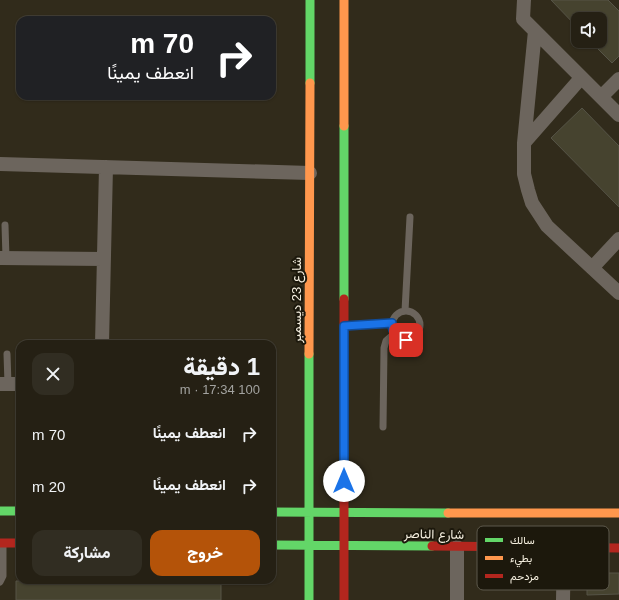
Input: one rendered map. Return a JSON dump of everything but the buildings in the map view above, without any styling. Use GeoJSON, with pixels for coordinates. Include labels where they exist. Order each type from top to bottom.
{"type":"FeatureCollection","features":[{"type":"Feature","properties":{"kind":"main road","name":"شارع 23 ديسمبر"},"geometry":{"type":"LineString","coordinates":[[309,600],[310,0]]}},
{"type":"Feature","properties":{"kind":"main road"},"geometry":{"type":"LineString","coordinates":[[344,0],[344,600]]}},
{"type":"Feature","properties":{"kind":"main road"},"geometry":{"type":"LineString","coordinates":[[0,511],[16,511]]}},
{"type":"Feature","properties":{"kind":"main road","name":"شارع الناصر"},"geometry":{"type":"LineString","coordinates":[[276,512],[619,513]]}},
{"type":"Feature","properties":{"kind":"main road"},"geometry":{"type":"LineString","coordinates":[[2,543],[16,543]]}},
{"type":"Feature","properties":{"kind":"main road","name":"شارع الناصر"},"geometry":{"type":"LineString","coordinates":[[276,545],[477,547]]}},
{"type":"Feature","properties":{"kind":"street"},"geometry":{"type":"LineString","coordinates":[[524,0],[523,19],[619,115]]}},
{"type":"Feature","properties":{"kind":"street"},"geometry":{"type":"LineString","coordinates":[[535,31],[524,143],[524,174],[532,203],[547,226],[619,293]]}},
{"type":"Feature","properties":{"kind":"street"},"geometry":{"type":"LineString","coordinates":[[524,143],[581,78]]}},
{"type":"Feature","properties":{"kind":"street"},"geometry":{"type":"LineString","coordinates":[[601,97],[619,79]]}},
{"type":"Feature","properties":{"kind":"street"},"geometry":{"type":"LineString","coordinates":[[0,164],[310,173]]}},
{"type":"Feature","properties":{"kind":"street"},"geometry":{"type":"LineString","coordinates":[[102,340],[106,167]]}},
{"type":"Feature","properties":{"kind":"street"},"geometry":{"type":"LineString","coordinates":[[592,268],[619,239]]}},
{"type":"Feature","properties":{"kind":"street"},"geometry":{"type":"LineString","coordinates":[[3,258],[104,259]]}},
{"type":"Feature","properties":{"kind":"street"},"geometry":{"type":"LineString","coordinates":[[457,547],[457,600]]}},
{"type":"Feature","properties":{"kind":"street"},"geometry":{"type":"LineString","coordinates":[[563,590],[563,600]]}},
{"type":"Feature","properties":{"kind":"lane"},"geometry":{"type":"LineString","coordinates":[[405,311],[410,217]]}},
{"type":"Feature","properties":{"kind":"lane"},"geometry":{"type":"LineString","coordinates":[[3,258],[5,225]]}},
{"type":"Feature","properties":{"kind":"lane"},"geometry":{"type":"LineString","coordinates":[[405,311],[417,315],[420,321],[418,334],[406,340],[394,334],[392,323],[394,317],[405,311]]}},
{"type":"Feature","properties":{"kind":"lane"},"geometry":{"type":"LineString","coordinates":[[344,326],[392,323]]}},
{"type":"Feature","properties":{"kind":"lane"},"geometry":{"type":"LineString","coordinates":[[383,427],[384,348],[386,341],[394,334]]}},
{"type":"Feature","properties":{"kind":"lane"},"geometry":{"type":"LineString","coordinates":[[7,354],[9,384]]}},
{"type":"Feature","properties":{"kind":"lane"},"geometry":{"type":"LineString","coordinates":[[0,582],[3,576],[2,543]]}},
{"type":"Feature","properties":{"kind":"traffic: fast"},"geometry":{"type":"LineString","coordinates":[[310,0],[310,83]]}},
{"type":"Feature","properties":{"kind":"traffic: fast"},"geometry":{"type":"LineString","coordinates":[[344,126],[344,299]]}},
{"type":"Feature","properties":{"kind":"traffic: fast"},"geometry":{"type":"LineString","coordinates":[[309,354],[309,600]]}},
{"type":"Feature","properties":{"kind":"traffic: fast"},"geometry":{"type":"LineString","coordinates":[[0,511],[16,511]]}},
{"type":"Feature","properties":{"kind":"traffic: fast"},"geometry":{"type":"LineString","coordinates":[[276,512],[448,513]]}},
{"type":"Feature","properties":{"kind":"traffic: fast"},"geometry":{"type":"LineString","coordinates":[[276,545],[432,546]]}},
{"type":"Feature","properties":{"kind":"traffic: slow"},"geometry":{"type":"LineString","coordinates":[[344,0],[344,126]]}},
{"type":"Feature","properties":{"kind":"traffic: slow"},"geometry":{"type":"LineString","coordinates":[[309,354],[310,83]]}},
{"type":"Feature","properties":{"kind":"traffic: slow"},"geometry":{"type":"LineString","coordinates":[[448,513],[619,513]]}},
{"type":"Feature","properties":{"kind":"traffic: jam"},"geometry":{"type":"LineString","coordinates":[[344,299],[344,600]]}},
{"type":"Feature","properties":{"kind":"traffic: jam"},"geometry":{"type":"LineString","coordinates":[[0,543],[16,543]]}},
{"type":"Feature","properties":{"kind":"traffic: jam"},"geometry":{"type":"LineString","coordinates":[[432,546],[477,546]]}},
{"type":"Feature","properties":{"kind":"traffic: jam"},"geometry":{"type":"LineString","coordinates":[[609,548],[619,548]]}},
{"type":"Feature","properties":{"kind":"route"},"geometry":{"type":"LineString","coordinates":[[344,481],[344,326],[372,323],[392,323],[394,334],[406,340]]}}]}
